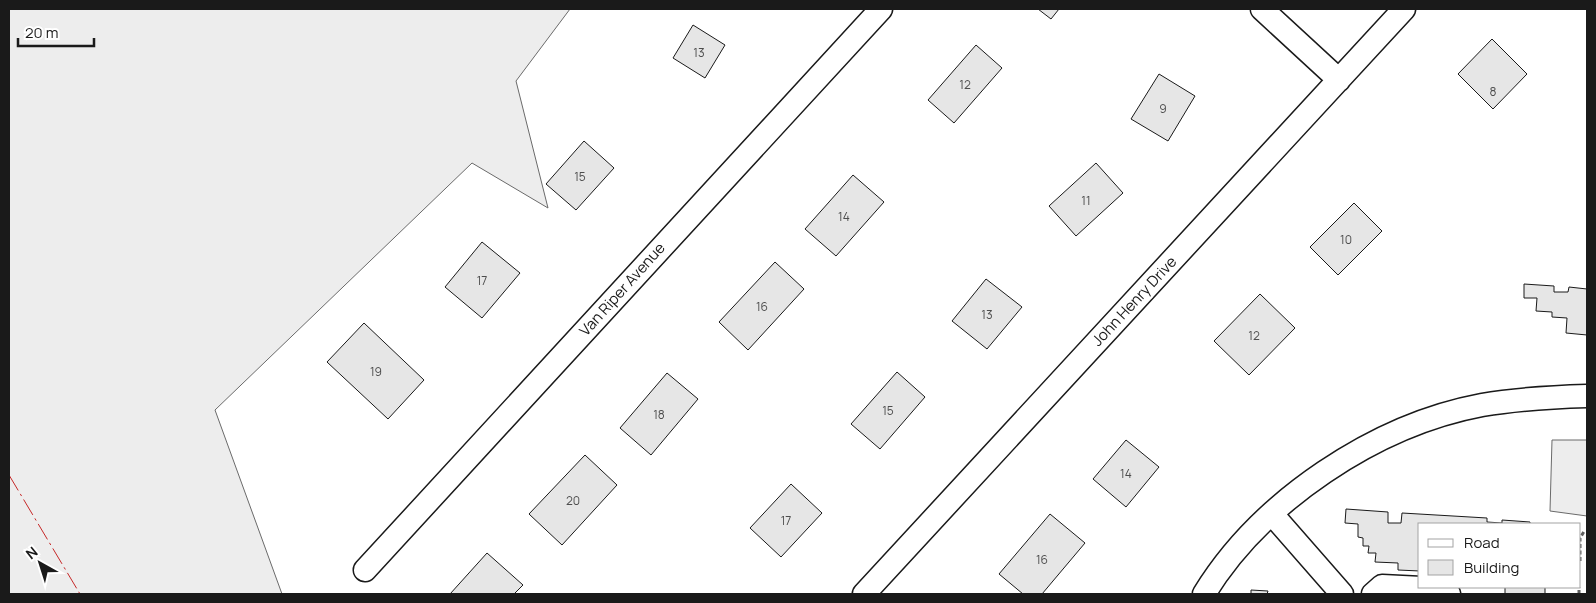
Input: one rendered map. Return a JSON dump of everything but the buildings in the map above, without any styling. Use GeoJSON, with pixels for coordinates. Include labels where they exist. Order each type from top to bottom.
{"type":"FeatureCollection","features":[{"type":"Feature","properties":{"kind":"street","name":"Van Riper Avenue"},"geometry":{"type":"LineString","coordinates":[[365,570],[881,9]]}},
{"type":"Feature","properties":{"kind":"street"},"geometry":{"type":"LineString","coordinates":[[1262,9],[1339,80]]}},
{"type":"Feature","properties":{"kind":"street","name":"John Henry Drive"},"geometry":{"type":"LineString","coordinates":[[864,594],[1404,9]]}},
{"type":"Feature","properties":{"kind":"street"},"geometry":{"type":"LineString","coordinates":[[1204,594],[1242,544],[1272,514],[1320,474],[1365,447],[1421,422],[1480,406],[1532,398],[1587,396]]}},
{"type":"Feature","properties":{"kind":"street"},"geometry":{"type":"LineString","coordinates":[[1272,514],[1342,594]]}},
{"type":"Feature","properties":{"kind":"street"},"geometry":{"type":"LineString","coordinates":[[1373,594],[1382,586],[1418,587]]}},
{"type":"Feature","properties":{"kind":"path"},"geometry":{"type":"LineString","coordinates":[[1581,536],[1585,530]]}},
{"type":"Feature","properties":{"kind":"shaded area"},"geometry":{"type":"Polygon","coordinates":[[[9,9],[570,9],[516,81],[548,208],[472,163],[215,410],[282,594],[9,594],[9,9]]]}},
{"type":"Feature","properties":{"kind":"shaded area"},"geometry":{"type":"Polygon","coordinates":[[[1552,440],[1587,440],[1587,516],[1550,511],[1552,440]]]}},
{"type":"Feature","properties":{"kind":"power"},"geometry":{"type":"LineString","coordinates":[[9,475],[80,594]]}}]}
